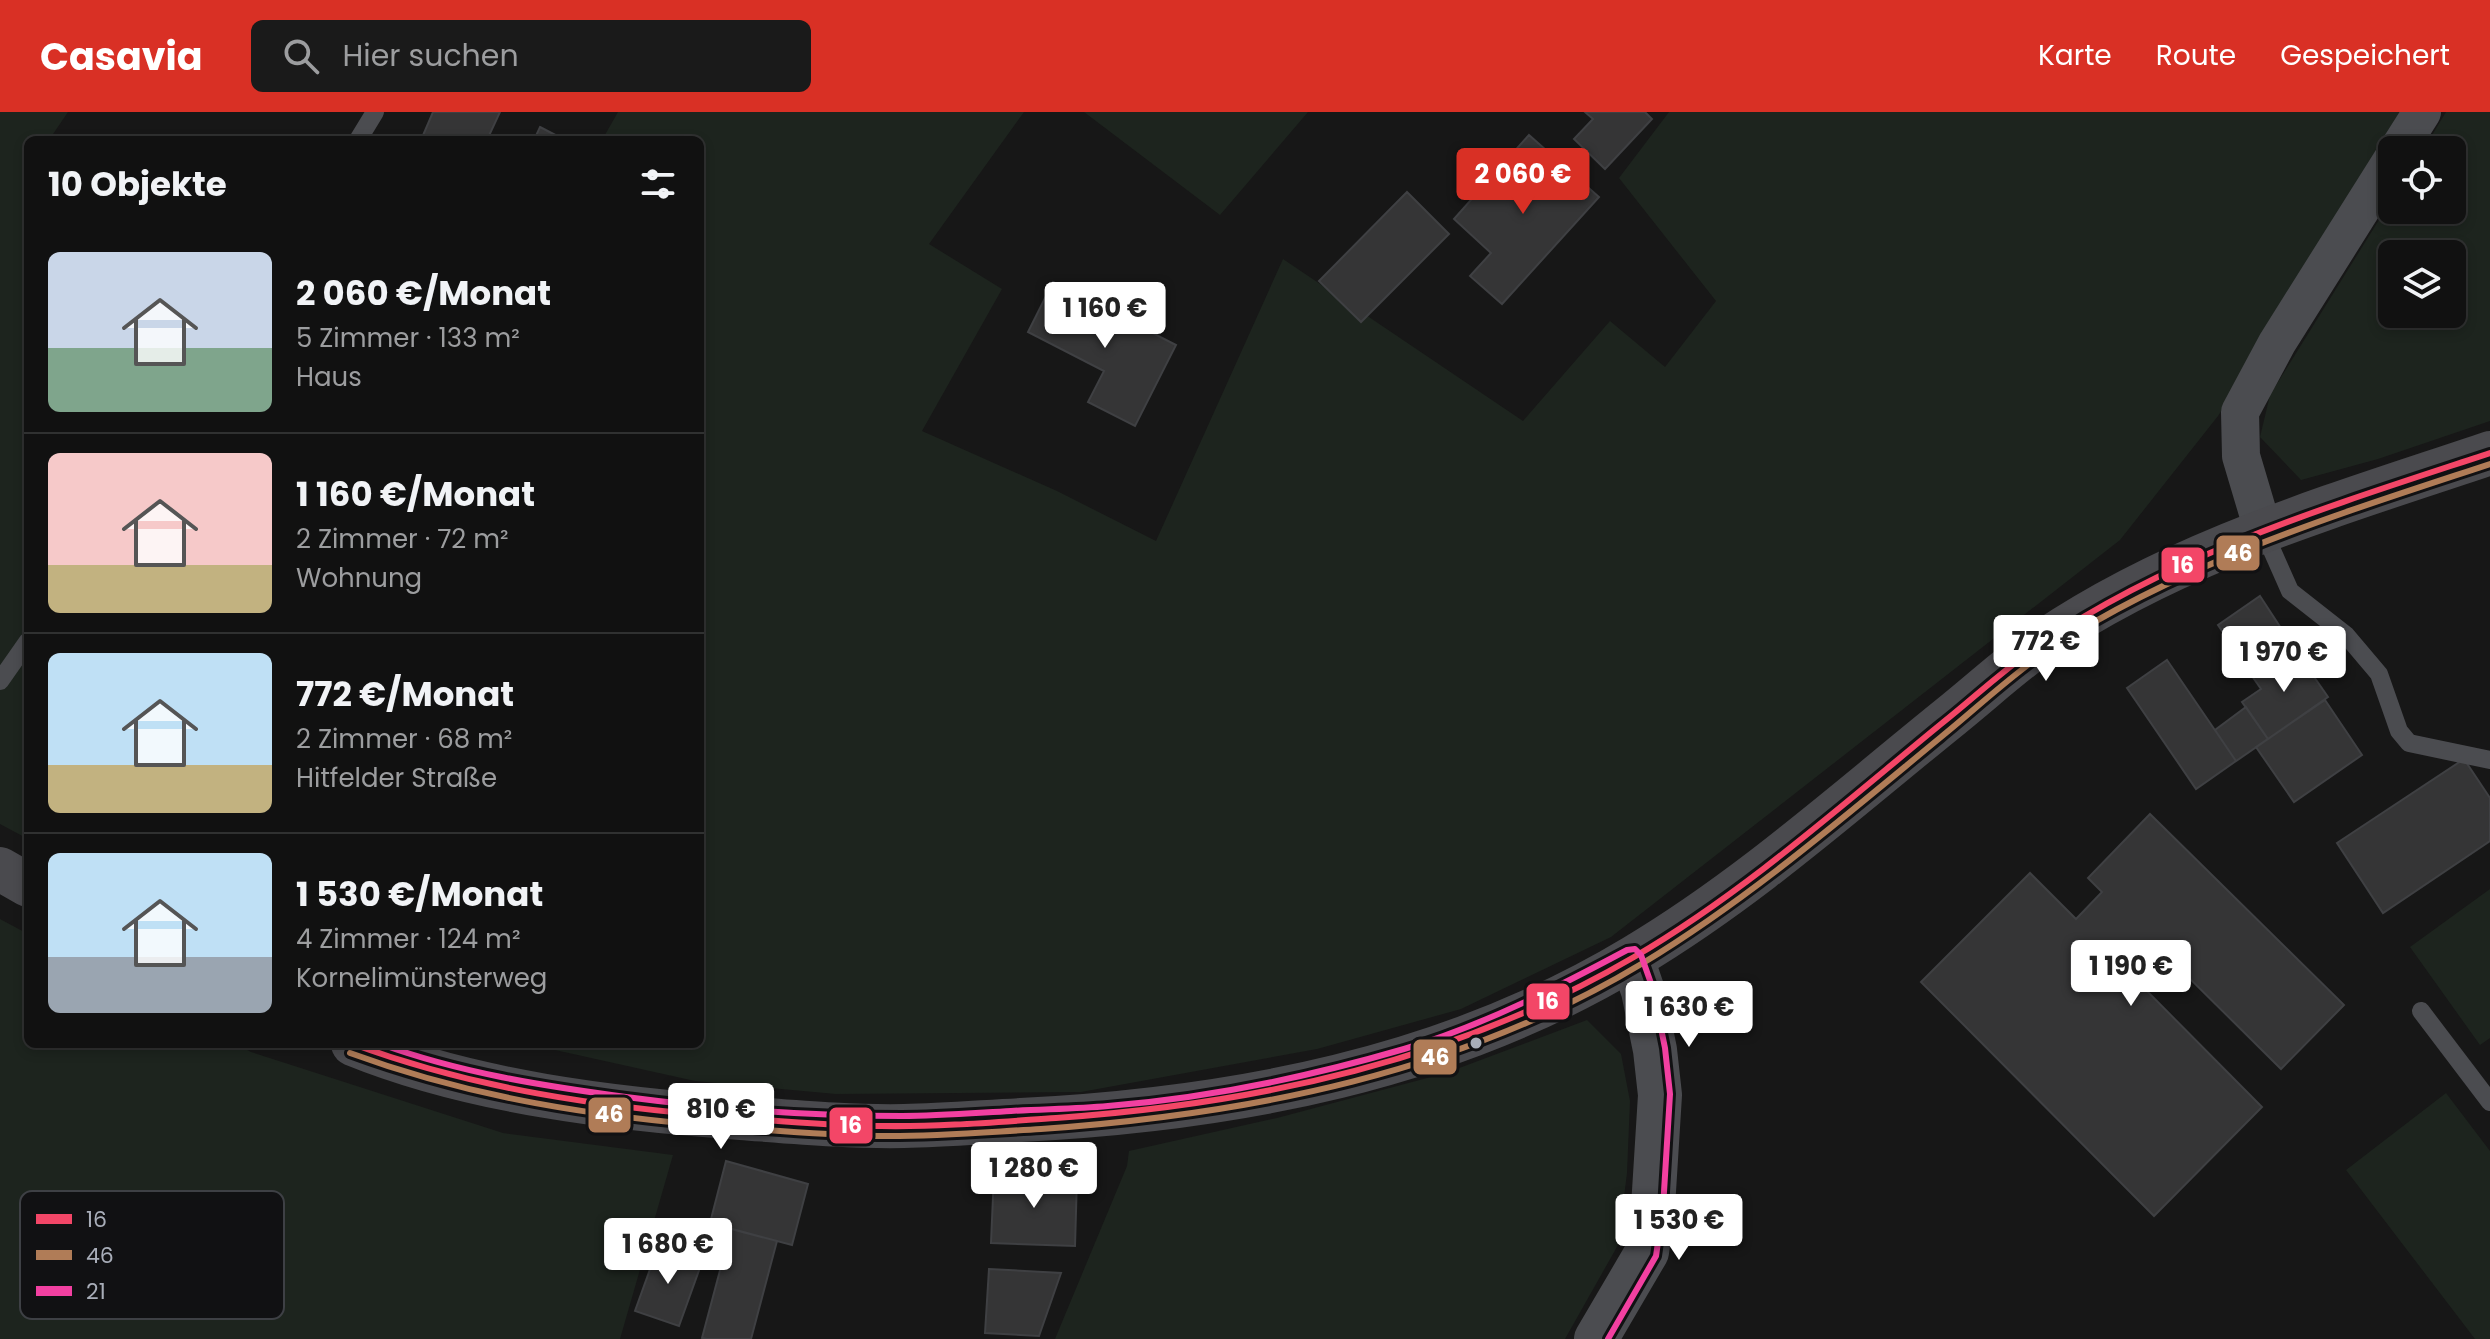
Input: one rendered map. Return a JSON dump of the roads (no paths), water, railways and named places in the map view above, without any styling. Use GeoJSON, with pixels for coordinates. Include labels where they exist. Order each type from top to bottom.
{"type":"FeatureCollection","features":[{"type":"Feature","properties":{"kind":"main road"},"geometry":{"type":"LineString","coordinates":[[363,1048],[398,1062],[533,1094],[664,1113],[902,1126],[1109,1116],[1223,1102],[1315,1083],[1412,1057],[1495,1026],[1562,996],[1632,959],[1704,912],[1778,858],[2038,646],[2103,605],[2146,582],[2263,530],[2490,453]]}},
{"type":"Feature","properties":{"kind":"main road"},"geometry":{"type":"LineString","coordinates":[[0,869],[24,883]]}},
{"type":"Feature","properties":{"kind":"street"},"geometry":{"type":"LineString","coordinates":[[2407,136],[2422,112]]}},
{"type":"Feature","properties":{"kind":"street"},"geometry":{"type":"LineString","coordinates":[[2263,530],[2241,456],[2240,412],[2277,343],[2378,182]]}},
{"type":"Feature","properties":{"kind":"street"},"geometry":{"type":"LineString","coordinates":[[1596,1339],[1647,1252],[1653,1207],[1660,1095],[1643,991],[1632,959]]}},
{"type":"Feature","properties":{"kind":"lane"},"geometry":{"type":"LineString","coordinates":[[360,136],[375,112]]}},
{"type":"Feature","properties":{"kind":"lane"},"geometry":{"type":"LineString","coordinates":[[2263,530],[2290,591],[2346,635],[2379,674],[2399,731],[2409,743],[2490,760]]}},
{"type":"Feature","properties":{"kind":"lane"},"geometry":{"type":"LineString","coordinates":[[0,681],[24,647]]}},
{"type":"Feature","properties":{"kind":"lane"},"geometry":{"type":"LineString","coordinates":[[2421,1011],[2490,1102]]}}]}
